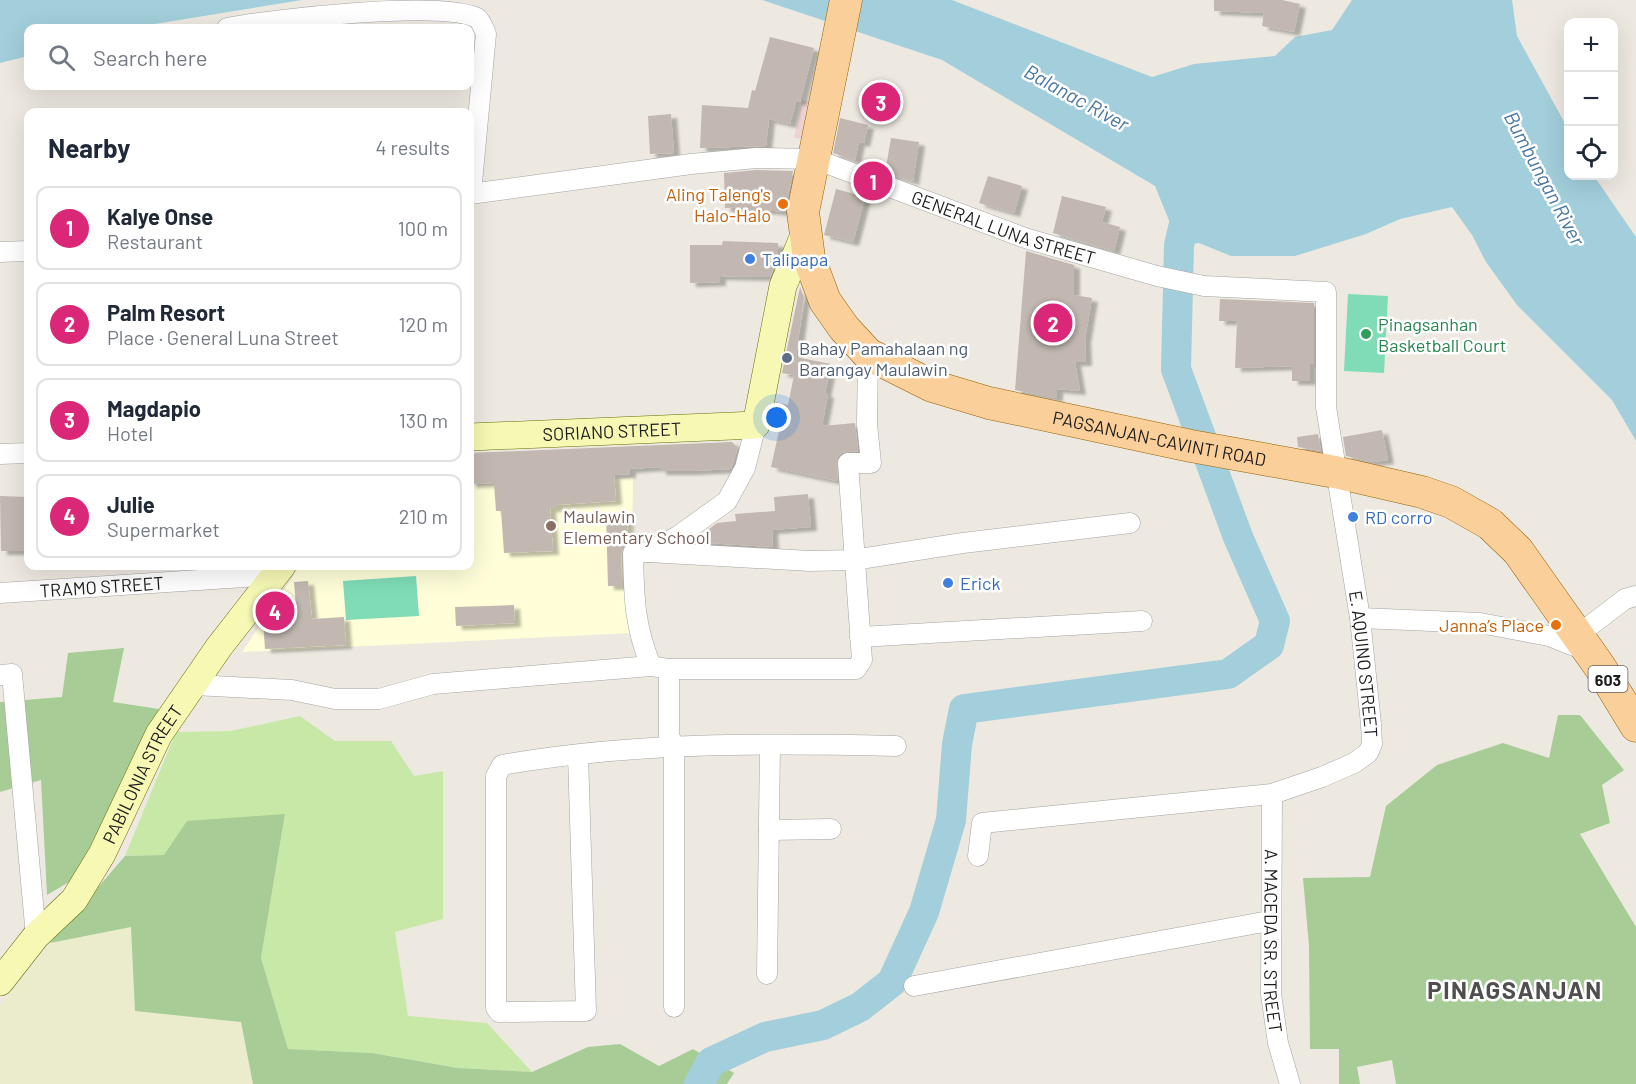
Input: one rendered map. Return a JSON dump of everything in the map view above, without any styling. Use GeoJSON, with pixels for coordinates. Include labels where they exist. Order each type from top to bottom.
{"type":"FeatureCollection","features":[{"type":"Feature","properties":{"kind":"main road","name":"PAGSANJAN-CAVINTI ROAD"},"geometry":{"type":"LineString","coordinates":[[846,0],[830,87],[802,212],[808,258],[825,301],[844,328],[868,354],[932,386],[989,403],[1191,446],[1335,472],[1451,502],[1490,524],[1518,550],[1633,712]]}},
{"type":"Feature","properties":{"kind":"street"},"geometry":{"type":"LineString","coordinates":[[253,24],[343,10],[418,4],[456,9],[478,18],[486,34],[474,154]]}},
{"type":"Feature","properties":{"kind":"street","name":"GENERAL LUNA STREET"},"geometry":{"type":"LineString","coordinates":[[474,193],[691,164],[756,158],[814,159],[1025,237],[1157,276],[1204,286],[1326,292]]}},
{"type":"Feature","properties":{"kind":"street"},"geometry":{"type":"LineString","coordinates":[[641,553],[678,536],[728,501],[746,468],[783,286],[804,235]]}},
{"type":"Feature","properties":{"kind":"street"},"geometry":{"type":"LineString","coordinates":[[0,252],[24,251]]}},
{"type":"Feature","properties":{"kind":"street","name":"E. AQUINO STREET"},"geometry":{"type":"LineString","coordinates":[[978,856],[982,823],[1272,794],[1322,777],[1354,763],[1368,753],[1372,744],[1360,618],[1326,407],[1326,292]]}},
{"type":"Feature","properties":{"kind":"street"},"geometry":{"type":"LineString","coordinates":[[194,685],[292,690],[335,699],[380,699],[433,684],[660,667],[856,669],[862,660],[853,560],[848,463],[871,463],[867,424],[868,354]]}},
{"type":"Feature","properties":{"kind":"street","name":"SORIANO STREET"},"geometry":{"type":"LineString","coordinates":[[474,436],[756,425]]}},
{"type":"Feature","properties":{"kind":"street"},"geometry":{"type":"LineString","coordinates":[[0,454],[24,453]]}},
{"type":"Feature","properties":{"kind":"street"},"geometry":{"type":"LineString","coordinates":[[641,553],[810,561],[853,560],[963,543],[1130,523]]}},
{"type":"Feature","properties":{"kind":"street"},"geometry":{"type":"LineString","coordinates":[[641,553],[635,616],[660,667],[669,736],[674,746],[674,1007]]}},
{"type":"Feature","properties":{"kind":"street","name":"TRAMO STREET"},"geometry":{"type":"LineString","coordinates":[[0,592],[279,570]]}},
{"type":"Feature","properties":{"kind":"street","name":"PABILONIA STREET"},"geometry":{"type":"LineString","coordinates":[[0,982],[36,936],[74,900],[102,854],[159,734],[219,647],[279,570]]}},
{"type":"Feature","properties":{"kind":"street"},"geometry":{"type":"LineString","coordinates":[[1360,618],[1480,623],[1584,644],[1625,598],[1636,596]]}},
{"type":"Feature","properties":{"kind":"street"},"geometry":{"type":"LineString","coordinates":[[860,637],[1142,621]]}},
{"type":"Feature","properties":{"kind":"street"},"geometry":{"type":"LineString","coordinates":[[0,675],[12,674],[36,936]]}},
{"type":"Feature","properties":{"kind":"street"},"geometry":{"type":"LineString","coordinates":[[767,974],[770,745]]}},
{"type":"Feature","properties":{"kind":"street"},"geometry":{"type":"LineString","coordinates":[[578,755],[586,1011],[499,1012],[496,1008],[498,770],[502,765],[578,755],[674,746],[896,746]]}},
{"type":"Feature","properties":{"kind":"street","name":"A. MACEDA SR. STREET"},"geometry":{"type":"LineString","coordinates":[[1272,794],[1269,921],[1271,994],[1286,1083]]}},
{"type":"Feature","properties":{"kind":"street"},"geometry":{"type":"LineString","coordinates":[[769,830],[831,829]]}},
{"type":"Feature","properties":{"kind":"street"},"geometry":{"type":"LineString","coordinates":[[914,986],[1269,921]]}},
{"type":"Feature","properties":{"kind":"shaded area"},"geometry":{"type":"Polygon","coordinates":[[[802,100],[811,102],[803,139],[794,138],[802,100]]]}},
{"type":"Feature","properties":{"kind":"shaded area","name":"Maulawin Elementary School"},"geometry":{"type":"Polygon","coordinates":[[[633,478],[631,633],[242,652],[297,570],[474,570],[474,486],[633,478]]]}},
{"type":"Feature","properties":{"kind":"shaded area"},"geometry":{"type":"Polygon","coordinates":[[[132,926],[135,1011],[241,1021],[253,1084],[0,1084],[0,1006],[50,943],[132,926]]]}},
{"type":"Feature","properties":{"kind":"green space","name":"Pinagsanhan Basketball Court"},"geometry":{"type":"Polygon","coordinates":[[[1348,294],[1388,296],[1384,373],[1344,371],[1348,294]]]}},
{"type":"Feature","properties":{"kind":"green space"},"geometry":{"type":"Polygon","coordinates":[[[416,576],[419,616],[346,620],[343,581],[416,576]]]}},
{"type":"Feature","properties":{"kind":"green space"},"geometry":{"type":"Polygon","coordinates":[[[124,648],[113,702],[159,709],[74,879],[47,895],[41,780],[0,792],[0,702],[62,697],[68,653],[124,648]]]}},
{"type":"Feature","properties":{"kind":"green space"},"geometry":{"type":"Polygon","coordinates":[[[1558,715],[1580,715],[1624,770],[1602,785],[1610,823],[1580,834],[1636,927],[1636,1084],[1396,1084],[1392,1060],[1357,1067],[1360,1084],[1339,1084],[1339,1049],[1310,1049],[1309,946],[1303,878],[1370,877],[1386,806],[1437,765],[1503,743],[1549,758],[1558,715]]]}},
{"type":"Feature","properties":{"kind":"green space"},"geometry":{"type":"Polygon","coordinates":[[[300,716],[335,741],[391,741],[414,776],[443,771],[443,919],[395,932],[408,1016],[487,1023],[532,1072],[458,1068],[372,1053],[288,1049],[261,958],[285,815],[164,855],[125,856],[176,732],[231,731],[300,716]]]}},
{"type":"Feature","properties":{"kind":"green space"},"geometry":{"type":"Polygon","coordinates":[[[285,814],[261,958],[288,1049],[372,1053],[458,1068],[532,1072],[588,1047],[620,1044],[659,1066],[693,1049],[734,1073],[727,1084],[253,1084],[241,1022],[135,1011],[131,927],[50,943],[125,856],[164,855],[187,821],[285,814]]]}},
{"type":"Feature","properties":{"kind":"water"},"geometry":{"type":"Polygon","coordinates":[[[0,0],[302,0],[155,24],[24,24],[24,57],[0,63],[0,0]]]}},
{"type":"Feature","properties":{"kind":"water"},"geometry":{"type":"Polygon","coordinates":[[[762,0],[952,0],[1152,77],[1194,64],[1275,56],[1295,37],[1332,30],[1352,0],[1512,0],[1517,36],[1564,122],[1564,180],[1597,180],[1636,237],[1636,441],[1612,400],[1517,305],[1486,262],[1472,235],[1452,207],[1400,219],[1366,234],[1295,256],[1231,256],[1199,243],[1179,245],[1155,186],[942,60],[762,0]]]}},
{"type":"Feature","properties":{"kind":"building"},"geometry":{"type":"Polygon","coordinates":[[[1214,0],[1282,0],[1300,4],[1294,32],[1262,26],[1264,13],[1214,11],[1214,0]]]}},
{"type":"Feature","properties":{"kind":"building"},"geometry":{"type":"Polygon","coordinates":[[[770,37],[814,48],[800,102],[796,101],[790,124],[769,119],[766,146],[700,148],[702,105],[748,108],[770,37]]]}},
{"type":"Feature","properties":{"kind":"building"},"geometry":{"type":"Polygon","coordinates":[[[671,114],[674,153],[650,154],[648,116],[671,114]]]}},
{"type":"Feature","properties":{"kind":"building"},"geometry":{"type":"Polygon","coordinates":[[[840,118],[868,125],[864,143],[859,142],[855,160],[833,153],[840,118]]]}},
{"type":"Feature","properties":{"kind":"building"},"geometry":{"type":"Polygon","coordinates":[[[891,138],[919,142],[913,181],[885,173],[891,138]]]}},
{"type":"Feature","properties":{"kind":"building"},"geometry":{"type":"Polygon","coordinates":[[[756,170],[793,171],[785,212],[765,210],[765,212],[748,212],[748,207],[725,208],[724,173],[756,170]]]}},
{"type":"Feature","properties":{"kind":"building"},"geometry":{"type":"Polygon","coordinates":[[[988,176],[1022,186],[1014,213],[979,203],[988,176]]]}},
{"type":"Feature","properties":{"kind":"building"},"geometry":{"type":"Polygon","coordinates":[[[836,189],[865,197],[853,242],[824,235],[836,189]]]}},
{"type":"Feature","properties":{"kind":"building"},"geometry":{"type":"Polygon","coordinates":[[[1062,196],[1106,207],[1102,222],[1120,227],[1114,251],[1053,233],[1062,196]]]}},
{"type":"Feature","properties":{"kind":"building","name":"Talipapa"},"geometry":{"type":"Polygon","coordinates":[[[723,241],[778,243],[778,258],[770,277],[720,276],[720,282],[690,283],[690,245],[722,245],[723,241]]]}},
{"type":"Feature","properties":{"kind":"building"},"geometry":{"type":"Polygon","coordinates":[[[1026,251],[1074,265],[1074,295],[1092,298],[1085,339],[1086,362],[1075,362],[1080,391],[1057,389],[1057,398],[1015,390],[1026,251]]]}},
{"type":"Feature","properties":{"kind":"building"},"geometry":{"type":"Polygon","coordinates":[[[800,287],[804,297],[796,357],[831,364],[822,426],[855,423],[858,451],[842,453],[838,457],[837,481],[771,467],[781,422],[773,421],[776,402],[788,405],[794,375],[782,373],[800,287]]]}},
{"type":"Feature","properties":{"kind":"building"},"geometry":{"type":"Polygon","coordinates":[[[1220,299],[1314,303],[1314,364],[1310,364],[1310,381],[1292,381],[1292,366],[1235,368],[1237,321],[1219,321],[1220,299]]]}},
{"type":"Feature","properties":{"kind":"building"},"geometry":{"type":"Polygon","coordinates":[[[1382,430],[1388,460],[1374,462],[1346,456],[1343,437],[1382,430]]]}},
{"type":"Feature","properties":{"kind":"building"},"geometry":{"type":"Polygon","coordinates":[[[1318,434],[1321,451],[1298,447],[1297,437],[1318,434]]]}},
{"type":"Feature","properties":{"kind":"building"},"geometry":{"type":"Polygon","coordinates":[[[732,442],[738,448],[731,469],[660,471],[660,467],[630,469],[630,474],[614,475],[616,501],[556,505],[556,508],[550,508],[553,551],[504,553],[501,511],[496,511],[494,483],[474,484],[474,453],[732,442]]]}},
{"type":"Feature","properties":{"kind":"building"},"geometry":{"type":"Polygon","coordinates":[[[808,494],[811,527],[772,530],[773,547],[690,542],[709,532],[709,529],[717,523],[736,521],[735,514],[775,511],[774,497],[808,494]]]}},
{"type":"Feature","properties":{"kind":"building"},"geometry":{"type":"Polygon","coordinates":[[[0,496],[24,497],[24,551],[1,551],[0,496]]]}},
{"type":"Feature","properties":{"kind":"building"},"geometry":{"type":"Polygon","coordinates":[[[627,515],[628,542],[621,553],[622,586],[608,586],[606,516],[627,515]]]}},
{"type":"Feature","properties":{"kind":"building"},"geometry":{"type":"Polygon","coordinates":[[[308,581],[312,619],[344,617],[346,645],[265,649],[263,621],[297,619],[294,582],[308,581]]]}},
{"type":"Feature","properties":{"kind":"building"},"geometry":{"type":"Polygon","coordinates":[[[514,605],[515,623],[456,626],[455,607],[514,605]]]}},
{"type":"Feature","properties":{"kind":"waterway"},"geometry":{"type":"LineString","coordinates":[[699,1084],[711,1062],[765,1037],[823,1025],[860,1007],[892,982],[924,912],[951,820],[957,744],[964,709],[1228,674],[1269,645],[1275,621],[1238,537],[1176,369],[1179,245],[1188,207]]}},
{"type":"Feature","properties":{"kind":"place","name":"Magdapio"},"geometry":{"type":"Point","coordinates":[881,102]}},
{"type":"Feature","properties":{"kind":"place","name":"Kalye Onse"},"geometry":{"type":"Point","coordinates":[873,181]}},
{"type":"Feature","properties":{"kind":"place","name":"Aling Taleng's Halo-Halo"},"geometry":{"type":"Point","coordinates":[783,204]}},
{"type":"Feature","properties":{"kind":"place","name":"Talipapa"},"geometry":{"type":"Point","coordinates":[750,259]}},
{"type":"Feature","properties":{"kind":"place","name":"Palm Resort"},"geometry":{"type":"Point","coordinates":[1053,323]}},
{"type":"Feature","properties":{"kind":"place","name":"Pinagsanhan Basketball Court"},"geometry":{"type":"Point","coordinates":[1366,334]}},
{"type":"Feature","properties":{"kind":"place","name":"Bahay Pamahalaan ng Barangay Maulawin"},"geometry":{"type":"Point","coordinates":[787,358]}},
{"type":"Feature","properties":{"kind":"place","name":"RD corro"},"geometry":{"type":"Point","coordinates":[1353,517]}},
{"type":"Feature","properties":{"kind":"place","name":"Maulawin Elementary School"},"geometry":{"type":"Point","coordinates":[551,526]}},
{"type":"Feature","properties":{"kind":"place","name":"Erick"},"geometry":{"type":"Point","coordinates":[948,583]}},
{"type":"Feature","properties":{"kind":"place","name":"Julie"},"geometry":{"type":"Point","coordinates":[275,611]}},
{"type":"Feature","properties":{"kind":"place","name":"Janna’s Place"},"geometry":{"type":"Point","coordinates":[1556,625]}},
{"type":"Feature","properties":{"kind":"district","name":"PINAGSANJAN"},"geometry":{"type":"Point","coordinates":[1515,989]}},
{"type":"Feature","properties":{"kind":"water label","name":"Balanac River"},"geometry":{"type":"Point","coordinates":[1077,97]}},
{"type":"Feature","properties":{"kind":"water label","name":"Bumbungan River"},"geometry":{"type":"Point","coordinates":[1545,178]}}]}
